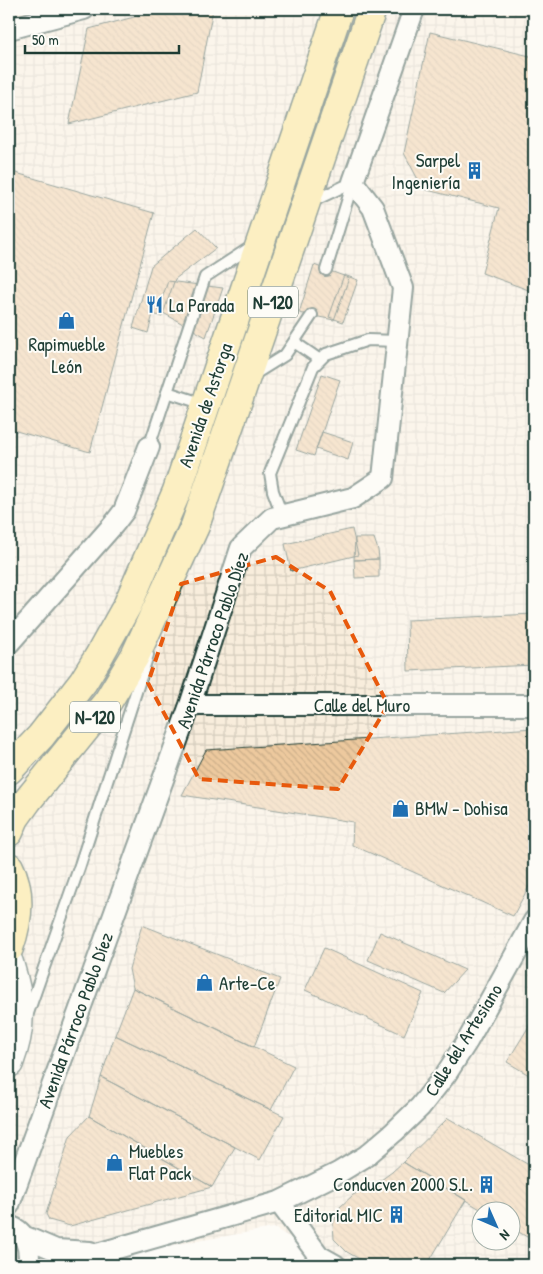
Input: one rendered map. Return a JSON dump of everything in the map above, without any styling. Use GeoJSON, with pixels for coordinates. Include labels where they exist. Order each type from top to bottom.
{"type":"FeatureCollection","features":[{"type":"Feature","properties":{"kind":"highway","name":"Avenida de Astorga"},"geometry":{"type":"LineString","coordinates":[[9,770],[41,736],[82,682],[128,604],[177,491],[339,9]]}},
{"type":"Feature","properties":{"kind":"highway","name":"N-120"},"geometry":{"type":"LineString","coordinates":[[9,832],[15,818],[28,800],[108,701],[135,656],[166,592],[195,526],[372,9]]}},
{"type":"Feature","properties":{"kind":"highway"},"geometry":{"type":"LineString","coordinates":[[9,866],[18,901],[16,929],[9,948]]}},
{"type":"Feature","properties":{"kind":"main road"},"geometry":{"type":"LineString","coordinates":[[9,964],[18,1000],[19,1027],[9,1063]]}},
{"type":"Feature","properties":{"kind":"street"},"geometry":{"type":"LineString","coordinates":[[9,29],[84,9]]}},
{"type":"Feature","properties":{"kind":"street"},"geometry":{"type":"LineString","coordinates":[[353,182],[414,9]]}},
{"type":"Feature","properties":{"kind":"street","name":"Avenida Párroco Pablo Díez"},"geometry":{"type":"LineString","coordinates":[[9,1205],[190,705],[241,548],[272,518],[354,498],[383,478],[403,288],[373,208],[353,182]]}},
{"type":"Feature","properties":{"kind":"street"},"geometry":{"type":"LineString","coordinates":[[9,643],[124,511],[149,447]]}},
{"type":"Feature","properties":{"kind":"street","name":"Calle del Muro"},"geometry":{"type":"LineString","coordinates":[[190,705],[534,705]]}},
{"type":"Feature","properties":{"kind":"street","name":"Calle del Artesiano"},"geometry":{"type":"LineString","coordinates":[[64,1265],[279,1202],[338,1173],[366,1156],[420,1107],[446,1074],[468,1040],[534,921]]}},
{"type":"Feature","properties":{"kind":"street"},"geometry":{"type":"LineString","coordinates":[[279,1202],[319,1256],[335,1265]]}},
{"type":"Feature","properties":{"kind":"street"},"geometry":{"type":"LineString","coordinates":[[16,1231],[28,1245],[30,1256],[28,1265]]}},
{"type":"Feature","properties":{"kind":"street","name":"Calle del Artesiano"},"geometry":{"type":"LineString","coordinates":[[16,1231],[56,1250],[100,1253]]}},
{"type":"Feature","properties":{"kind":"lane"},"geometry":{"type":"LineString","coordinates":[[306,204],[353,182]]}},
{"type":"Feature","properties":{"kind":"lane"},"geometry":{"type":"LineString","coordinates":[[326,270],[353,182]]}},
{"type":"Feature","properties":{"kind":"lane"},"geometry":{"type":"LineString","coordinates":[[149,447],[205,277],[261,240]]}},
{"type":"Feature","properties":{"kind":"lane"},"geometry":{"type":"LineString","coordinates":[[246,380],[286,354],[312,315]]}},
{"type":"Feature","properties":{"kind":"lane"},"geometry":{"type":"LineString","coordinates":[[282,515],[273,491],[270,473],[313,367],[326,354],[368,340],[397,341]]}},
{"type":"Feature","properties":{"kind":"lane"},"geometry":{"type":"LineString","coordinates":[[294,342],[320,360]]}},
{"type":"Feature","properties":{"kind":"lane"},"geometry":{"type":"LineString","coordinates":[[167,392],[206,405]]}},
{"type":"Feature","properties":{"kind":"lane"},"geometry":{"type":"LineString","coordinates":[[19,1027],[29,1012],[80,865],[166,592]]}},
{"type":"Feature","properties":{"kind":"highlighted area"},"geometry":{"type":"Polygon","coordinates":[[[276,557],[330,591],[388,705],[338,789],[199,779],[148,683],[181,584],[276,557]]]}},
{"type":"Feature","properties":{"kind":"shaded area"},"geometry":{"type":"Polygon","coordinates":[[[9,9],[534,9],[534,1265],[335,1265],[274,1228],[54,1265],[9,1265],[9,9]]]}},
{"type":"Feature","properties":{"kind":"building"},"geometry":{"type":"Polygon","coordinates":[[[164,9],[213,9],[197,92],[69,124],[89,29],[164,9]]]}},
{"type":"Feature","properties":{"kind":"building","name":"Sarpel Ingeniería"},"geometry":{"type":"Polygon","coordinates":[[[430,32],[534,57],[534,292],[482,273],[499,208],[423,189],[404,153],[430,32]]]}},
{"type":"Feature","properties":{"kind":"building","name":"Rapimueble León"},"geometry":{"type":"Polygon","coordinates":[[[9,171],[154,213],[90,452],[9,429],[9,171]]]}},
{"type":"Feature","properties":{"kind":"building"},"geometry":{"type":"Polygon","coordinates":[[[197,228],[216,248],[175,279],[162,317],[153,314],[148,333],[133,328],[151,266],[197,228]]]}},
{"type":"Feature","properties":{"kind":"building"},"geometry":{"type":"Polygon","coordinates":[[[314,265],[349,278],[334,320],[299,313],[314,265]]]}},
{"type":"Feature","properties":{"kind":"building"},"geometry":{"type":"Polygon","coordinates":[[[344,275],[358,280],[343,322],[329,317],[344,275]]]}},
{"type":"Feature","properties":{"kind":"building"},"geometry":{"type":"Polygon","coordinates":[[[168,281],[223,288],[206,337],[158,310],[168,281]]]}},
{"type":"Feature","properties":{"kind":"building"},"geometry":{"type":"Polygon","coordinates":[[[322,374],[340,380],[314,456],[296,450],[322,374]]]}},
{"type":"Feature","properties":{"kind":"building"},"geometry":{"type":"Polygon","coordinates":[[[322,432],[353,442],[348,460],[316,449],[322,432]]]}},
{"type":"Feature","properties":{"kind":"building"},"geometry":{"type":"Polygon","coordinates":[[[352,529],[358,555],[291,571],[285,544],[352,529]]]}},
{"type":"Feature","properties":{"kind":"building"},"geometry":{"type":"Polygon","coordinates":[[[355,538],[374,538],[379,559],[354,560],[355,538]]]}},
{"type":"Feature","properties":{"kind":"building"},"geometry":{"type":"Polygon","coordinates":[[[379,559],[379,577],[355,578],[354,560],[379,559]]]}},
{"type":"Feature","properties":{"kind":"building"},"geometry":{"type":"Polygon","coordinates":[[[534,614],[534,665],[408,671],[407,620],[534,614]]]}},
{"type":"Feature","properties":{"kind":"building","name":"BMW - Dohisa"},"geometry":{"type":"Polygon","coordinates":[[[534,728],[534,877],[513,916],[352,845],[353,822],[182,795],[206,750],[534,728]]]}},
{"type":"Feature","properties":{"kind":"building","name":"Arte-Ce"},"geometry":{"type":"Polygon","coordinates":[[[142,925],[280,979],[254,1047],[133,988],[129,969],[142,925]]]}},
{"type":"Feature","properties":{"kind":"building"},"geometry":{"type":"Polygon","coordinates":[[[380,932],[465,970],[444,993],[368,960],[380,932]]]}},
{"type":"Feature","properties":{"kind":"building"},"geometry":{"type":"Polygon","coordinates":[[[324,948],[423,993],[404,1035],[305,990],[324,948]]]}},
{"type":"Feature","properties":{"kind":"building"},"geometry":{"type":"Polygon","coordinates":[[[133,988],[294,1066],[271,1110],[115,1035],[133,988]]]}},
{"type":"Feature","properties":{"kind":"building"},"geometry":{"type":"Polygon","coordinates":[[[534,1018],[534,1078],[507,1062],[534,1018]]]}},
{"type":"Feature","properties":{"kind":"building"},"geometry":{"type":"Polygon","coordinates":[[[115,1035],[284,1116],[260,1160],[101,1077],[115,1035]]]}},
{"type":"Feature","properties":{"kind":"building"},"geometry":{"type":"Polygon","coordinates":[[[101,1077],[235,1147],[212,1187],[89,1116],[101,1077]]]}},
{"type":"Feature","properties":{"kind":"building","name":"Muebles Flat Pack"},"geometry":{"type":"Polygon","coordinates":[[[89,1116],[212,1187],[70,1226],[49,1220],[46,1214],[70,1136],[89,1116]]]}},
{"type":"Feature","properties":{"kind":"building","name":"Conducven 2000 S.L."},"geometry":{"type":"Polygon","coordinates":[[[448,1118],[534,1168],[534,1241],[520,1233],[520,1202],[470,1203],[403,1162],[448,1118]]]}},
{"type":"Feature","properties":{"kind":"building","name":"Editorial MIC"},"geometry":{"type":"Polygon","coordinates":[[[403,1162],[466,1200],[427,1265],[370,1265],[347,1252],[334,1239],[333,1224],[340,1207],[353,1195],[381,1180],[403,1162]]]}},
{"type":"Feature","properties":{"kind":"place","name":"Sarpel Ingeniería"},"geometry":{"type":"Point","coordinates":[474,171]}},
{"type":"Feature","properties":{"kind":"place","name":"La Parada"},"geometry":{"type":"Point","coordinates":[155,305]}},
{"type":"Feature","properties":{"kind":"place","name":"Rapimueble León"},"geometry":{"type":"Point","coordinates":[67,321]}},
{"type":"Feature","properties":{"kind":"place","name":"BMW - Dohisa"},"geometry":{"type":"Point","coordinates":[401,808]}},
{"type":"Feature","properties":{"kind":"place","name":"Arte-Ce"},"geometry":{"type":"Point","coordinates":[205,983]}},
{"type":"Feature","properties":{"kind":"place","name":"Muebles Flat Pack"},"geometry":{"type":"Point","coordinates":[115,1162]}},
{"type":"Feature","properties":{"kind":"place","name":"Conducven 2000 S.L."},"geometry":{"type":"Point","coordinates":[487,1184]}},
{"type":"Feature","properties":{"kind":"place","name":"Editorial MIC"},"geometry":{"type":"Point","coordinates":[397,1215]}}]}
